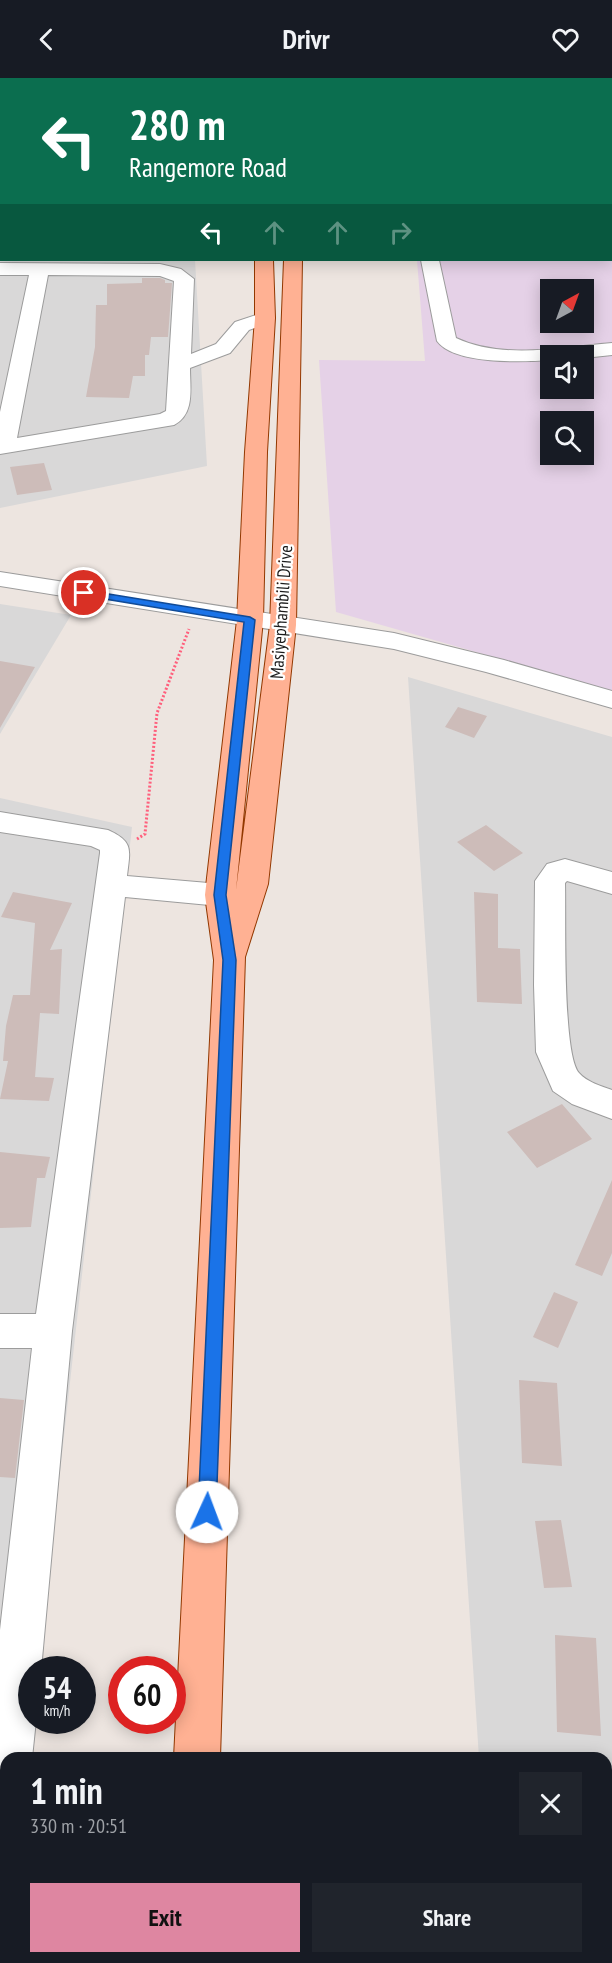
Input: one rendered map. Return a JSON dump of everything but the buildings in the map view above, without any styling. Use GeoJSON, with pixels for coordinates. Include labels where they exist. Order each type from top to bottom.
{"type":"FeatureCollection","features":[{"type":"Feature","properties":{"kind":"main road","name":"Masiyephambili Drive"},"geometry":{"type":"LineString","coordinates":[[197,1752],[230,960],[220,895],[250,620],[256,452],[265,318],[264,261]]}},
{"type":"Feature","properties":{"kind":"main road","name":"Masiyephambili Drive"},"geometry":{"type":"LineString","coordinates":[[230,960],[253,884],[283,625],[293,261]]}},
{"type":"Feature","properties":{"kind":"street"},"geometry":{"type":"LineString","coordinates":[[430,261],[447,341],[455,346],[490,356],[612,349]]}},
{"type":"Feature","properties":{"kind":"street"},"geometry":{"type":"LineString","coordinates":[[0,269],[40,269],[160,270],[182,276],[184,279],[178,411],[170,418],[2,447],[40,269]]}},
{"type":"Feature","properties":{"kind":"street"},"geometry":{"type":"LineString","coordinates":[[180,364],[225,348],[234,340],[242,326],[265,318]]}},
{"type":"Feature","properties":{"kind":"street"},"geometry":{"type":"LineString","coordinates":[[0,579],[394,641],[442,652],[612,700]]}},
{"type":"Feature","properties":{"kind":"street"},"geometry":{"type":"LineString","coordinates":[[0,822],[98,837],[114,845],[111,885],[53,1331],[10,1752]]}},
{"type":"Feature","properties":{"kind":"street"},"geometry":{"type":"LineString","coordinates":[[612,883],[565,870],[558,872],[550,881],[550,985],[554,1052],[565,1081],[584,1094],[612,1105]]}},
{"type":"Feature","properties":{"kind":"street"},"geometry":{"type":"LineString","coordinates":[[111,885],[220,895]]}},
{"type":"Feature","properties":{"kind":"street"},"geometry":{"type":"LineString","coordinates":[[0,1330],[53,1331]]}},
{"type":"Feature","properties":{"kind":"path"},"geometry":{"type":"LineString","coordinates":[[114,845],[134,841],[145,834],[157,713],[196,611]]}},
{"type":"Feature","properties":{"kind":"shaded area"},"geometry":{"type":"Polygon","coordinates":[[[0,261],[195,261],[207,466],[0,508],[0,261]]]}},
{"type":"Feature","properties":{"kind":"shaded area"},"geometry":{"type":"Polygon","coordinates":[[[417,261],[612,261],[612,691],[336,612],[319,360],[425,361],[417,261]]]}},
{"type":"Feature","properties":{"kind":"shaded area"},"geometry":{"type":"Polygon","coordinates":[[[0,604],[71,615],[0,734],[0,604]]]}},
{"type":"Feature","properties":{"kind":"shaded area"},"geometry":{"type":"Polygon","coordinates":[[[408,677],[612,737],[612,1752],[479,1752],[408,677]]]}},
{"type":"Feature","properties":{"kind":"shaded area"},"geometry":{"type":"Polygon","coordinates":[[[0,798],[132,827],[39,1656],[18,1656],[18,1717],[8,1752],[0,1752],[0,798]]]}},
{"type":"Feature","properties":{"kind":"route"},"geometry":{"type":"LineString","coordinates":[[84,593],[250,620],[220,895],[230,960],[207,1512]]}}]}
